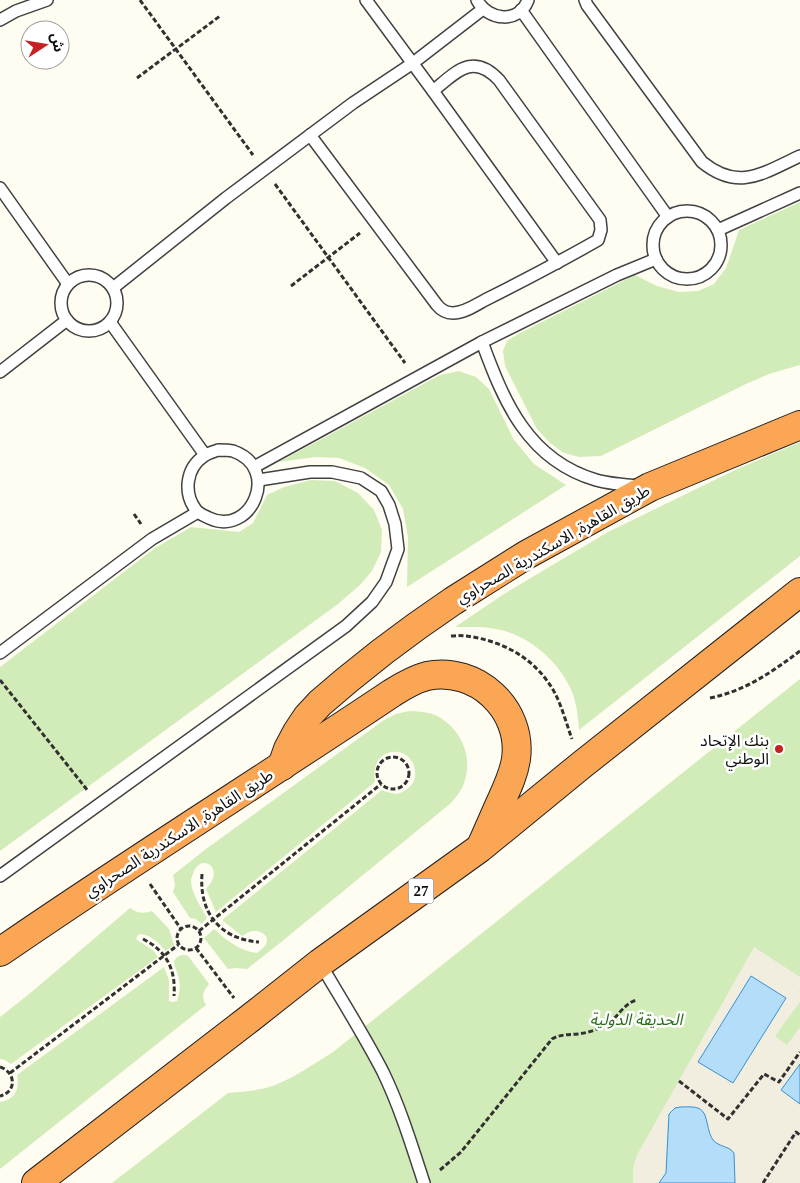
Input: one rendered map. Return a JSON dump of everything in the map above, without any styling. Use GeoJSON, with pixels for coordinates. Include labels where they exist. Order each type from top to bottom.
{"type":"FeatureCollection","features":[{"type":"Feature","properties":{"kind":"highway","name":"طريق القاهرة, الاسكندرية الصحراوي"},"geometry":{"type":"LineString","coordinates":[[0,952],[282,766],[288,748],[297,732],[320,703],[416,626],[482,582],[526,555],[650,487],[800,425]]}},
{"type":"Feature","properties":{"kind":"highway","name":"27"},"geometry":{"type":"LineString","coordinates":[[36,1183],[320,963],[480,848],[800,592]]}},
{"type":"Feature","properties":{"kind":"highway"},"geometry":{"type":"LineString","coordinates":[[282,766],[409,683],[426,676],[444,674],[462,677],[478,684],[493,694],[505,708],[517,741],[516,760],[511,778],[480,848]]}},
{"type":"Feature","properties":{"kind":"lane"},"geometry":{"type":"LineString","coordinates":[[0,20],[16,11],[46,0]]}},
{"type":"Feature","properties":{"kind":"lane"},"geometry":{"type":"LineString","coordinates":[[366,0],[557,263]]}},
{"type":"Feature","properties":{"kind":"lane"},"geometry":{"type":"LineString","coordinates":[[113,288],[179,234],[264,169],[354,103],[413,63],[480,4],[491,15],[501,18],[512,16],[521,10],[528,0]]}},
{"type":"Feature","properties":{"kind":"lane"},"geometry":{"type":"LineString","coordinates":[[585,0],[702,162],[713,171],[725,176],[738,178],[752,177],[800,156]]}},
{"type":"Feature","properties":{"kind":"lane"},"geometry":{"type":"LineString","coordinates":[[521,10],[668,217]]}},
{"type":"Feature","properties":{"kind":"lane"},"geometry":{"type":"LineString","coordinates":[[310,135],[436,305],[447,312],[462,311],[598,240],[602,230],[600,220],[492,72],[472,66],[464,68],[457,71],[433,91]]}},
{"type":"Feature","properties":{"kind":"lane"},"geometry":{"type":"LineString","coordinates":[[0,188],[68,284]]}},
{"type":"Feature","properties":{"kind":"lane"},"geometry":{"type":"LineString","coordinates":[[718,230],[800,193]]}},
{"type":"Feature","properties":{"kind":"lane"},"geometry":{"type":"LineString","coordinates":[[686,211],[696,212],[705,216],[718,230],[721,250],[713,268],[706,274],[687,280],[668,274],[661,268],[653,250],[653,240],[661,223],[668,217],[686,211]]}},
{"type":"Feature","properties":{"kind":"lane"},"geometry":{"type":"LineString","coordinates":[[254,467],[482,342],[618,274],[656,259]]}},
{"type":"Feature","properties":{"kind":"lane"},"geometry":{"type":"LineString","coordinates":[[92,275],[104,279],[113,288],[117,299],[116,312],[110,322],[100,329],[88,331],[76,328],[67,320],[62,308],[62,295],[68,284],[79,277],[92,275]]}},
{"type":"Feature","properties":{"kind":"lane"},"geometry":{"type":"LineString","coordinates":[[0,372],[67,320]]}},
{"type":"Feature","properties":{"kind":"lane"},"geometry":{"type":"LineString","coordinates":[[110,322],[205,455]]}},
{"type":"Feature","properties":{"kind":"lane"},"geometry":{"type":"LineString","coordinates":[[482,342],[494,374],[509,405],[527,435],[541,449],[563,465],[594,479],[650,487]]}},
{"type":"Feature","properties":{"kind":"lane"},"geometry":{"type":"LineString","coordinates":[[218,450],[232,451],[244,457],[254,467],[258,480],[258,494],[252,507],[241,516],[228,521],[214,520],[198,512],[192,504],[188,490],[189,476],[195,464],[205,455],[218,450]]}},
{"type":"Feature","properties":{"kind":"lane"},"geometry":{"type":"LineString","coordinates":[[0,876],[346,626],[372,602],[386,582],[398,549],[396,524],[389,505],[380,491],[361,478],[332,472],[310,472],[258,480]]}},
{"type":"Feature","properties":{"kind":"lane"},"geometry":{"type":"LineString","coordinates":[[0,653],[152,539],[198,512]]}},
{"type":"Feature","properties":{"kind":"lane"},"geometry":{"type":"LineString","coordinates":[[320,963],[383,1073],[424,1183]]}},
{"type":"Feature","properties":{"kind":"path"},"geometry":{"type":"LineString","coordinates":[[140,0],[416,377]]}},
{"type":"Feature","properties":{"kind":"path"},"geometry":{"type":"LineString","coordinates":[[137,78],[220,16]]}},
{"type":"Feature","properties":{"kind":"path"},"geometry":{"type":"LineString","coordinates":[[291,286],[375,222]]}},
{"type":"Feature","properties":{"kind":"path"},"geometry":{"type":"LineString","coordinates":[[708,698],[754,683],[774,671],[800,651]]}},
{"type":"Feature","properties":{"kind":"path"},"geometry":{"type":"LineString","coordinates":[[0,680],[100,805]]}},
{"type":"Feature","properties":{"kind":"path"},"geometry":{"type":"LineString","coordinates":[[392,757],[405,763],[408,777],[400,788],[386,788],[381,784],[377,777],[377,770],[380,764],[392,757]]}},
{"type":"Feature","properties":{"kind":"path"},"geometry":{"type":"LineString","coordinates":[[199,931],[381,784]]}},
{"type":"Feature","properties":{"kind":"path"},"geometry":{"type":"LineString","coordinates":[[134,862],[181,929]]}},
{"type":"Feature","properties":{"kind":"path"},"geometry":{"type":"LineString","coordinates":[[202,874],[203,898],[207,910],[214,920],[223,930],[234,936],[246,941],[259,942]]}},
{"type":"Feature","properties":{"kind":"path"},"geometry":{"type":"LineString","coordinates":[[190,926],[199,931],[201,940],[196,948],[187,950],[182,949],[178,945],[177,939],[181,929],[190,926]]}},
{"type":"Feature","properties":{"kind":"path"},"geometry":{"type":"LineString","coordinates":[[143,939],[158,948],[170,965],[175,986],[174,996]]}},
{"type":"Feature","properties":{"kind":"path"},"geometry":{"type":"LineString","coordinates":[[10,1073],[178,945]]}},
{"type":"Feature","properties":{"kind":"path"},"geometry":{"type":"LineString","coordinates":[[196,948],[249,1019]]}},
{"type":"Feature","properties":{"kind":"path"},"geometry":{"type":"LineString","coordinates":[[424,1183],[461,1152],[552,1039],[557,1036],[586,1032],[602,1027],[613,1020],[628,1004],[637,1000]]}},
{"type":"Feature","properties":{"kind":"path"},"geometry":{"type":"LineString","coordinates":[[679,1081],[728,1119],[764,1074],[780,1082],[800,1052]]}},
{"type":"Feature","properties":{"kind":"path"},"geometry":{"type":"LineString","coordinates":[[0,1067],[5,1068],[10,1073],[12,1079],[12,1086],[9,1091],[0,1096]]}},
{"type":"Feature","properties":{"kind":"path"},"geometry":{"type":"LineString","coordinates":[[763,1183],[796,1132],[800,1135]]}},
{"type":"Feature","properties":{"kind":"green space"},"geometry":{"type":"Polygon","coordinates":[[[800,202],[800,365],[769,374],[748,383],[601,456],[579,457],[564,453],[550,443],[537,429],[505,366],[503,351],[507,341],[635,275],[657,286],[679,292],[698,291],[714,284],[726,268],[739,230],[800,202]]]}},
{"type":"Feature","properties":{"kind":"green space"},"geometry":{"type":"Polygon","coordinates":[[[459,371],[476,377],[489,389],[514,440],[534,464],[566,485],[407,587],[408,537],[403,509],[389,485],[365,468],[339,458],[315,457],[279,462],[440,375],[459,371]]]}},
{"type":"Feature","properties":{"kind":"green space"},"geometry":{"type":"Polygon","coordinates":[[[800,442],[800,556],[579,730],[576,706],[567,681],[544,653],[523,639],[501,630],[484,627],[455,627],[504,594],[608,532],[735,470],[800,442]]]}},
{"type":"Feature","properties":{"kind":"green space"},"geometry":{"type":"Polygon","coordinates":[[[311,480],[335,481],[358,493],[374,510],[382,530],[381,552],[372,571],[360,585],[338,604],[0,851],[0,667],[155,548],[191,527],[239,532],[253,523],[267,495],[284,487],[311,480]]]}},
{"type":"Feature","properties":{"kind":"green space","name":"الحديقة الدولية"},"geometry":{"type":"Polygon","coordinates":[[[800,679],[800,1183],[112,1183],[228,1093],[258,1090],[275,1085],[333,1052],[800,679]]]}},
{"type":"Feature","properties":{"kind":"green space"},"geometry":{"type":"Polygon","coordinates":[[[409,711],[435,715],[451,726],[457,734],[462,742],[467,760],[465,780],[460,792],[451,803],[247,969],[228,969],[204,938],[214,929],[228,941],[257,953],[266,944],[267,938],[264,934],[259,931],[252,931],[242,936],[222,920],[382,790],[398,793],[409,787],[414,782],[415,777],[413,763],[407,756],[400,753],[392,752],[385,754],[379,760],[375,769],[375,782],[216,912],[206,889],[212,881],[213,869],[207,863],[202,863],[198,866],[194,871],[191,882],[195,896],[207,918],[202,924],[196,919],[190,918],[173,892],[175,885],[173,875],[384,720],[396,714],[409,711]]]}},
{"type":"Feature","properties":{"kind":"green space"},"geometry":{"type":"Polygon","coordinates":[[[130,908],[140,913],[152,911],[169,929],[174,945],[166,951],[151,937],[139,934],[136,938],[137,940],[153,950],[158,957],[11,1064],[0,1059],[0,1017],[130,908]]]}},
{"type":"Feature","properties":{"kind":"green space"},"geometry":{"type":"Polygon","coordinates":[[[182,955],[189,957],[209,984],[203,994],[206,1005],[0,1169],[0,1102],[9,1099],[15,1093],[18,1085],[17,1075],[164,967],[169,980],[169,1001],[177,1001],[180,985],[174,962],[175,959],[182,955]]]}},
{"type":"Feature","properties":{"kind":"shaded area"},"geometry":{"type":"Polygon","coordinates":[[[754,947],[800,977],[800,1002],[775,1036],[787,1045],[800,1027],[800,1064],[781,1090],[800,1104],[800,1183],[735,1183],[734,1153],[728,1147],[723,1147],[714,1141],[709,1133],[705,1116],[672,1110],[668,1118],[666,1173],[659,1183],[633,1183],[633,1168],[637,1155],[754,947]]]}},
{"type":"Feature","properties":{"kind":"water"},"geometry":{"type":"Polygon","coordinates":[[[751,976],[786,998],[733,1083],[698,1062],[751,976]]]}},
{"type":"Feature","properties":{"kind":"water"},"geometry":{"type":"Polygon","coordinates":[[[800,1064],[800,1104],[781,1090],[800,1064]]]}},
{"type":"Feature","properties":{"kind":"water"},"geometry":{"type":"Polygon","coordinates":[[[693,1107],[703,1111],[711,1138],[734,1153],[735,1183],[659,1183],[666,1173],[669,1114],[675,1108],[693,1107]]]}},
{"type":"Feature","properties":{"kind":"place","name":"بنك الإتحاد الوطني"},"geometry":{"type":"Point","coordinates":[779,749]}}]}
